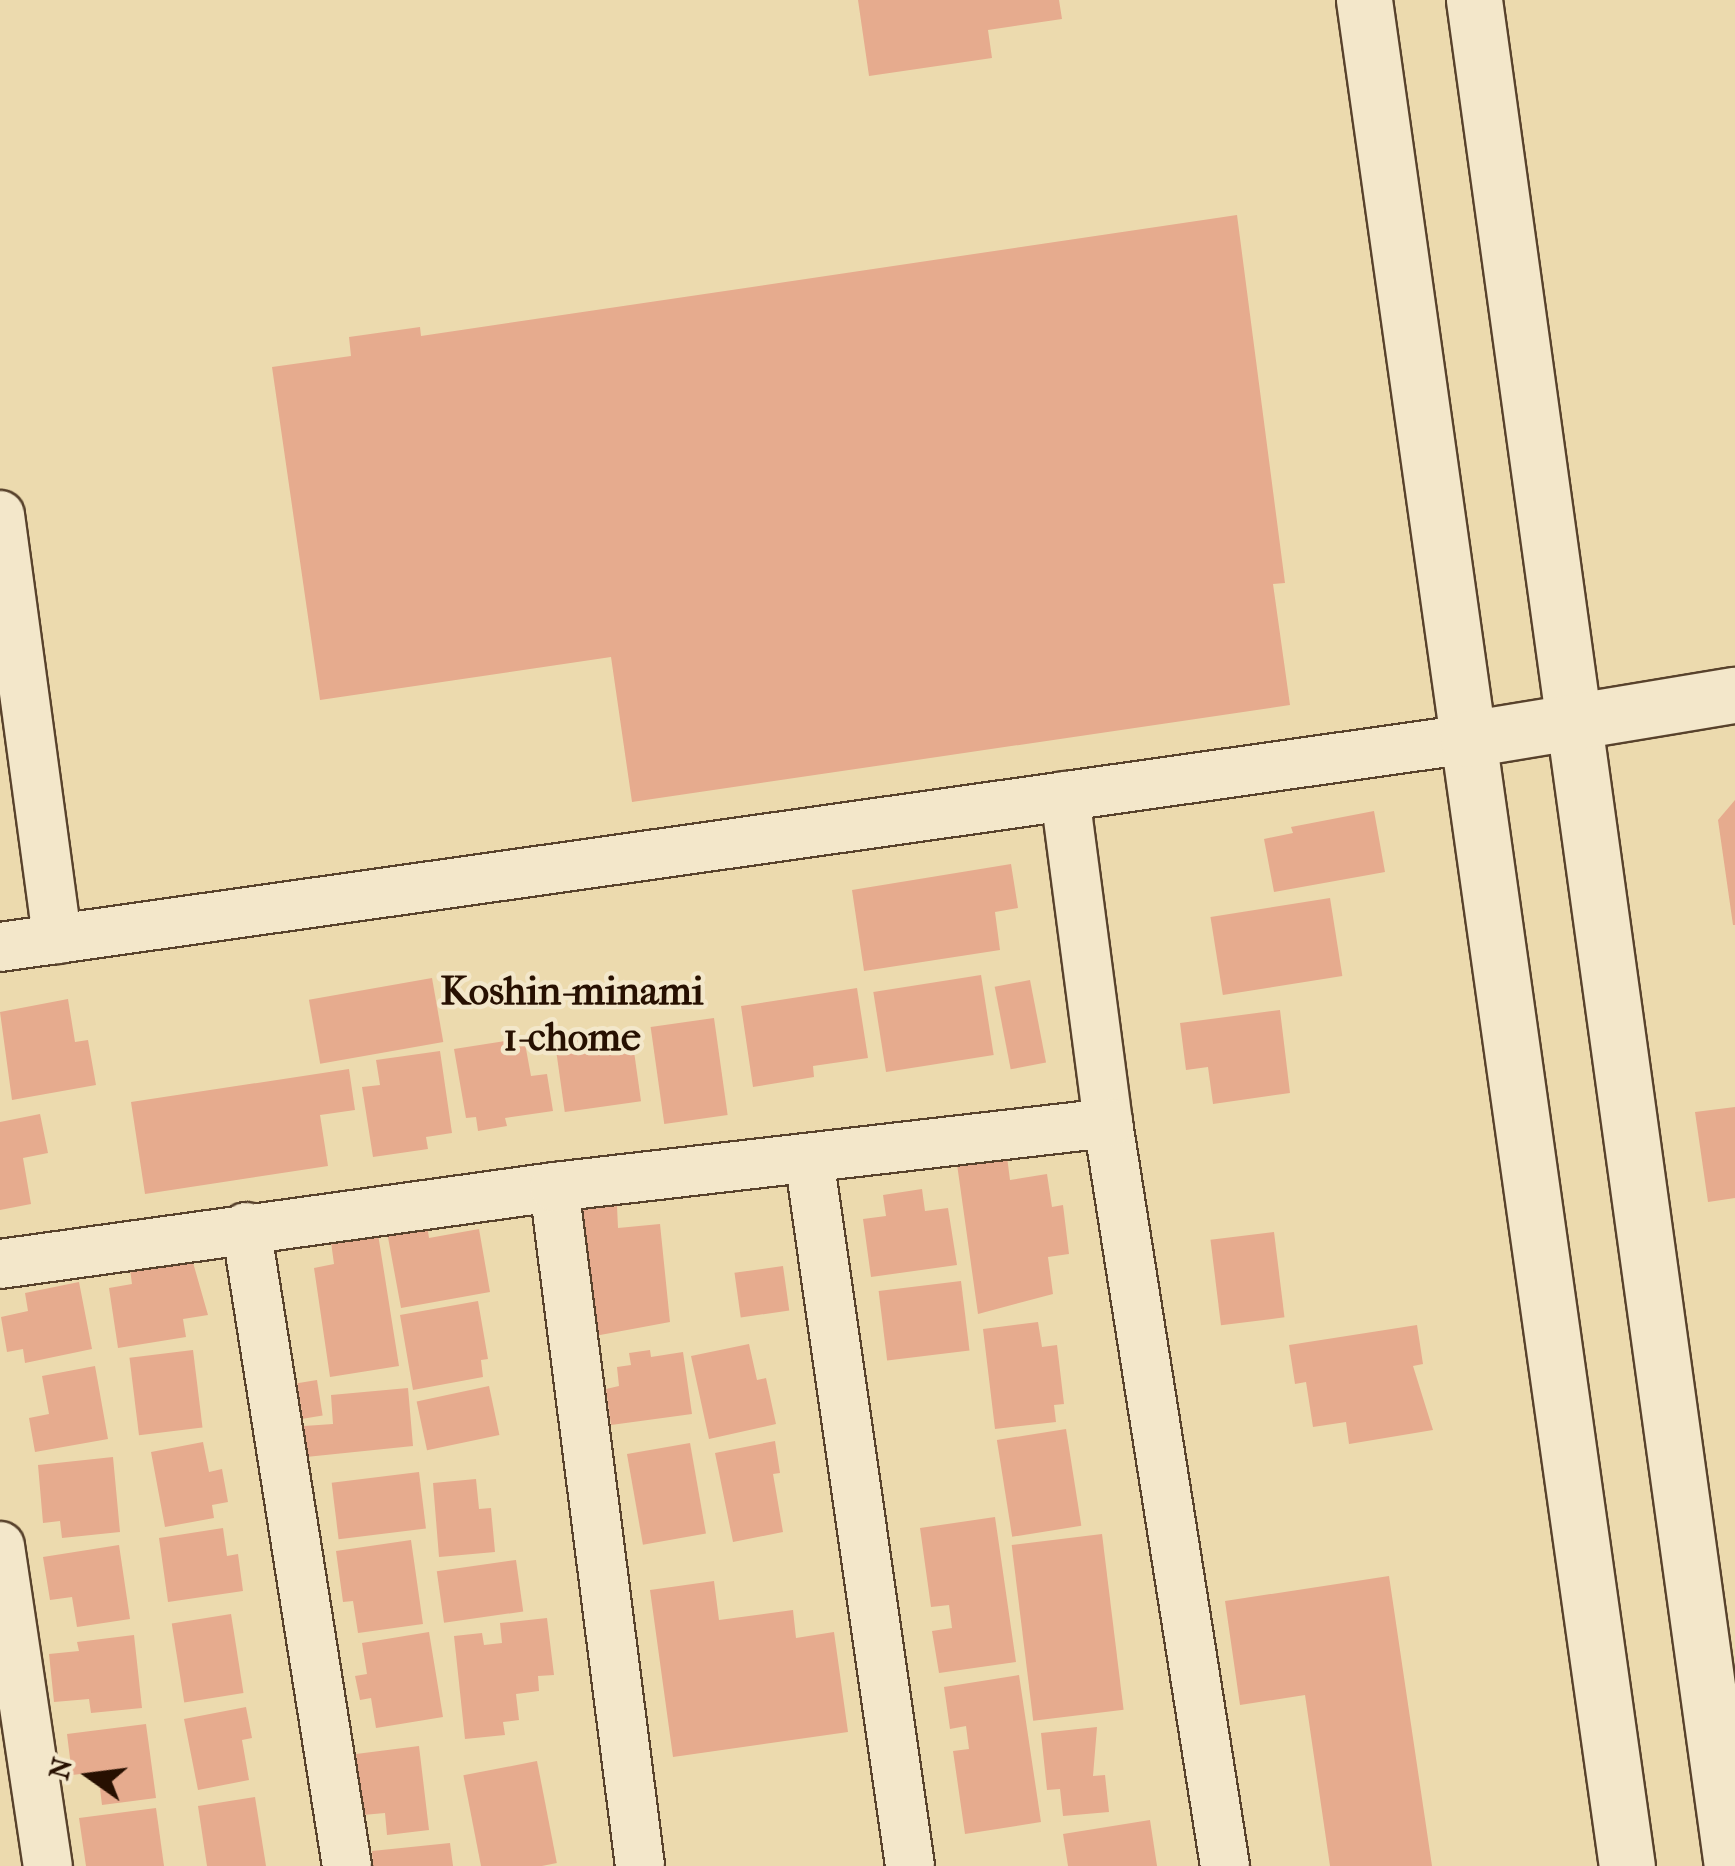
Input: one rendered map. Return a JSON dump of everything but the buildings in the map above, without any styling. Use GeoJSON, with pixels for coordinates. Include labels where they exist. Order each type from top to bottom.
{"type":"FeatureCollection","features":[{"type":"Feature","properties":{"kind":"street"},"geometry":{"type":"LineString","coordinates":[[1364,0],[1627,1866]]}},
{"type":"Feature","properties":{"kind":"street"},"geometry":{"type":"LineString","coordinates":[[1474,0],[1732,1866]]}},
{"type":"Feature","properties":{"kind":"street"},"geometry":{"type":"LineString","coordinates":[[0,515],[57,939]]}},
{"type":"Feature","properties":{"kind":"street"},"geometry":{"type":"LineString","coordinates":[[0,947],[1468,738],[1735,695]]}},
{"type":"Feature","properties":{"kind":"street"},"geometry":{"type":"LineString","coordinates":[[1066,796],[1108,1123],[1226,1866]]}},
{"type":"Feature","properties":{"kind":"street"},"geometry":{"type":"LineString","coordinates":[[0,1264],[554,1187],[1108,1123]]}},
{"type":"Feature","properties":{"kind":"street"},"geometry":{"type":"LineString","coordinates":[[808,1158],[910,1866]]}},
{"type":"Feature","properties":{"kind":"street"},"geometry":{"type":"LineString","coordinates":[[554,1187],[640,1866]]}},
{"type":"Feature","properties":{"kind":"street"},"geometry":{"type":"LineString","coordinates":[[246,1228],[347,1866]]}},
{"type":"Feature","properties":{"kind":"street"},"geometry":{"type":"LineString","coordinates":[[0,1546],[48,1866]]}},
{"type":"Feature","properties":{"kind":"district","name":"Koshin-minami 1-chome"},"geometry":{"type":"Point","coordinates":[572,1014]}}]}
